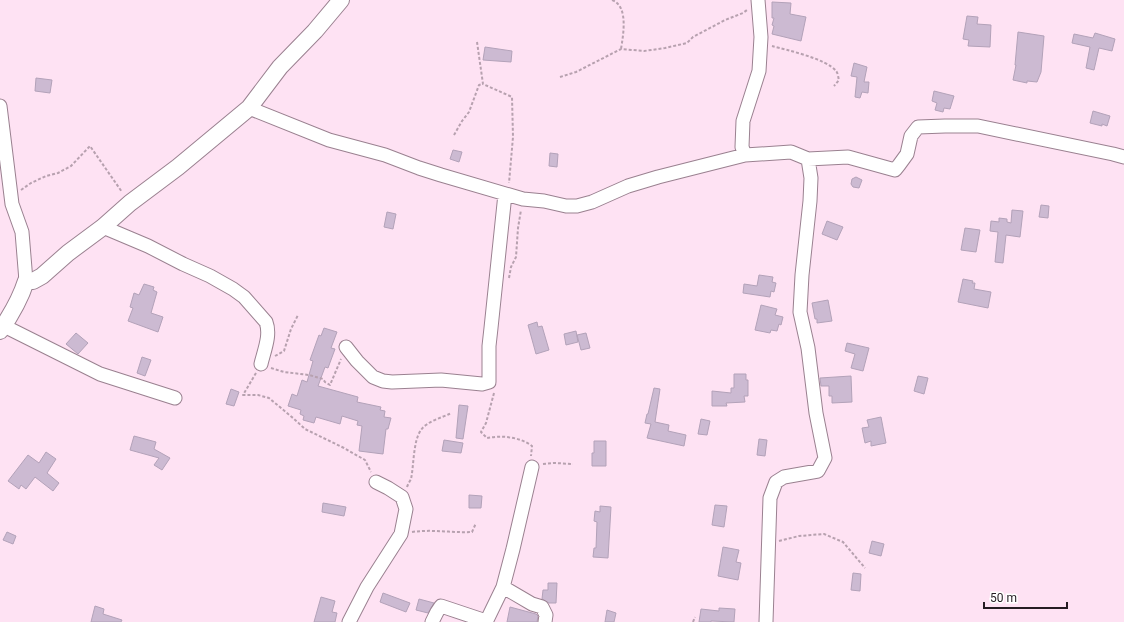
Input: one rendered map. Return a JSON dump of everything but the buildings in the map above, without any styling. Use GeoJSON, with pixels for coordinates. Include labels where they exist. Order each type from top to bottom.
{"type":"FeatureCollection","features":[{"type":"Feature","properties":{"kind":"street"},"geometry":{"type":"LineString","coordinates":[[26,281],[42,276],[68,253],[178,167],[249,108],[280,67],[315,31],[341,0]]}},
{"type":"Feature","properties":{"kind":"street"},"geometry":{"type":"LineString","coordinates":[[744,155],[742,147],[743,121],[759,71],[761,42],[758,1]]}},
{"type":"Feature","properties":{"kind":"street"},"geometry":{"type":"LineString","coordinates":[[0,106],[12,204],[22,232],[26,281],[22,295],[2,328],[100,374],[175,398]]}},
{"type":"Feature","properties":{"kind":"street"},"geometry":{"type":"LineString","coordinates":[[249,108],[329,140],[385,155],[441,176],[523,199],[544,201],[566,206],[577,206],[592,202],[628,186],[658,176],[744,155],[791,152],[808,159],[848,157],[895,170],[907,154],[911,136],[918,127],[978,126],[1124,157]]}},
{"type":"Feature","properties":{"kind":"street"},"geometry":{"type":"LineString","coordinates":[[766,622],[770,498],[776,482],[784,477],[818,471],[824,458],[816,413],[808,348],[800,312],[802,275],[810,201],[808,159]]}},
{"type":"Feature","properties":{"kind":"street"},"geometry":{"type":"LineString","coordinates":[[346,348],[374,377],[383,381],[441,380],[482,384],[489,382],[491,328],[505,194]]}},
{"type":"Feature","properties":{"kind":"street"},"geometry":{"type":"LineString","coordinates":[[103,227],[148,246],[210,276],[244,297],[266,322],[268,327],[268,335],[261,364]]}},
{"type":"Feature","properties":{"kind":"street"},"geometry":{"type":"LineString","coordinates":[[432,622],[441,606],[486,622],[503,587],[532,467]]}},
{"type":"Feature","properties":{"kind":"street"},"geometry":{"type":"LineString","coordinates":[[349,622],[367,587],[401,534],[406,509],[402,497],[376,482]]}},
{"type":"Feature","properties":{"kind":"street"},"geometry":{"type":"LineString","coordinates":[[503,587],[532,604],[542,607],[546,615],[545,622]]}},
{"type":"Feature","properties":{"kind":"path"},"geometry":{"type":"LineString","coordinates":[[612,0],[617,2],[621,8],[625,28],[621,49]]}},
{"type":"Feature","properties":{"kind":"path"},"geometry":{"type":"LineString","coordinates":[[560,77],[576,72],[621,49],[644,51],[687,43],[693,37],[725,20],[743,13],[758,1]]}},
{"type":"Feature","properties":{"kind":"path"},"geometry":{"type":"LineString","coordinates":[[477,42],[483,84]]}},
{"type":"Feature","properties":{"kind":"path"},"geometry":{"type":"LineString","coordinates":[[761,42],[829,64],[837,72],[839,80],[834,86]]}},
{"type":"Feature","properties":{"kind":"path"},"geometry":{"type":"LineString","coordinates":[[454,135],[469,112],[479,85],[483,84]]}},
{"type":"Feature","properties":{"kind":"path"},"geometry":{"type":"LineString","coordinates":[[483,84],[512,96],[513,137],[509,181],[505,194]]}},
{"type":"Feature","properties":{"kind":"path"},"geometry":{"type":"LineString","coordinates":[[12,204],[20,191],[31,183],[46,176],[58,173],[71,166],[90,146],[130,204]]}},
{"type":"Feature","properties":{"kind":"path"},"geometry":{"type":"LineString","coordinates":[[509,281],[511,267],[516,257],[518,228],[523,199]]}},
{"type":"Feature","properties":{"kind":"path"},"geometry":{"type":"LineString","coordinates":[[261,364],[284,372],[309,375],[323,379],[325,382],[330,384],[346,348]]}},
{"type":"Feature","properties":{"kind":"path"},"geometry":{"type":"LineString","coordinates":[[494,392],[486,423],[481,432],[487,438],[494,437],[520,439],[526,442],[532,446],[532,467],[554,463],[573,464]]}},
{"type":"Feature","properties":{"kind":"path"},"geometry":{"type":"LineString","coordinates":[[243,395],[258,395],[269,398],[305,429],[365,460],[376,482]]}},
{"type":"Feature","properties":{"kind":"path"},"geometry":{"type":"LineString","coordinates":[[402,497],[410,479],[417,441],[421,430],[431,422],[451,413]]}},
{"type":"Feature","properties":{"kind":"path"},"geometry":{"type":"LineString","coordinates":[[401,534],[423,531],[462,533],[472,532],[476,523]]}},
{"type":"Feature","properties":{"kind":"path"},"geometry":{"type":"LineString","coordinates":[[769,544],[799,536],[824,534],[843,542],[865,568]]}},
{"type":"Feature","properties":{"kind":"path"},"geometry":{"type":"LineString","coordinates":[[693,622],[695,617]]}}]}
